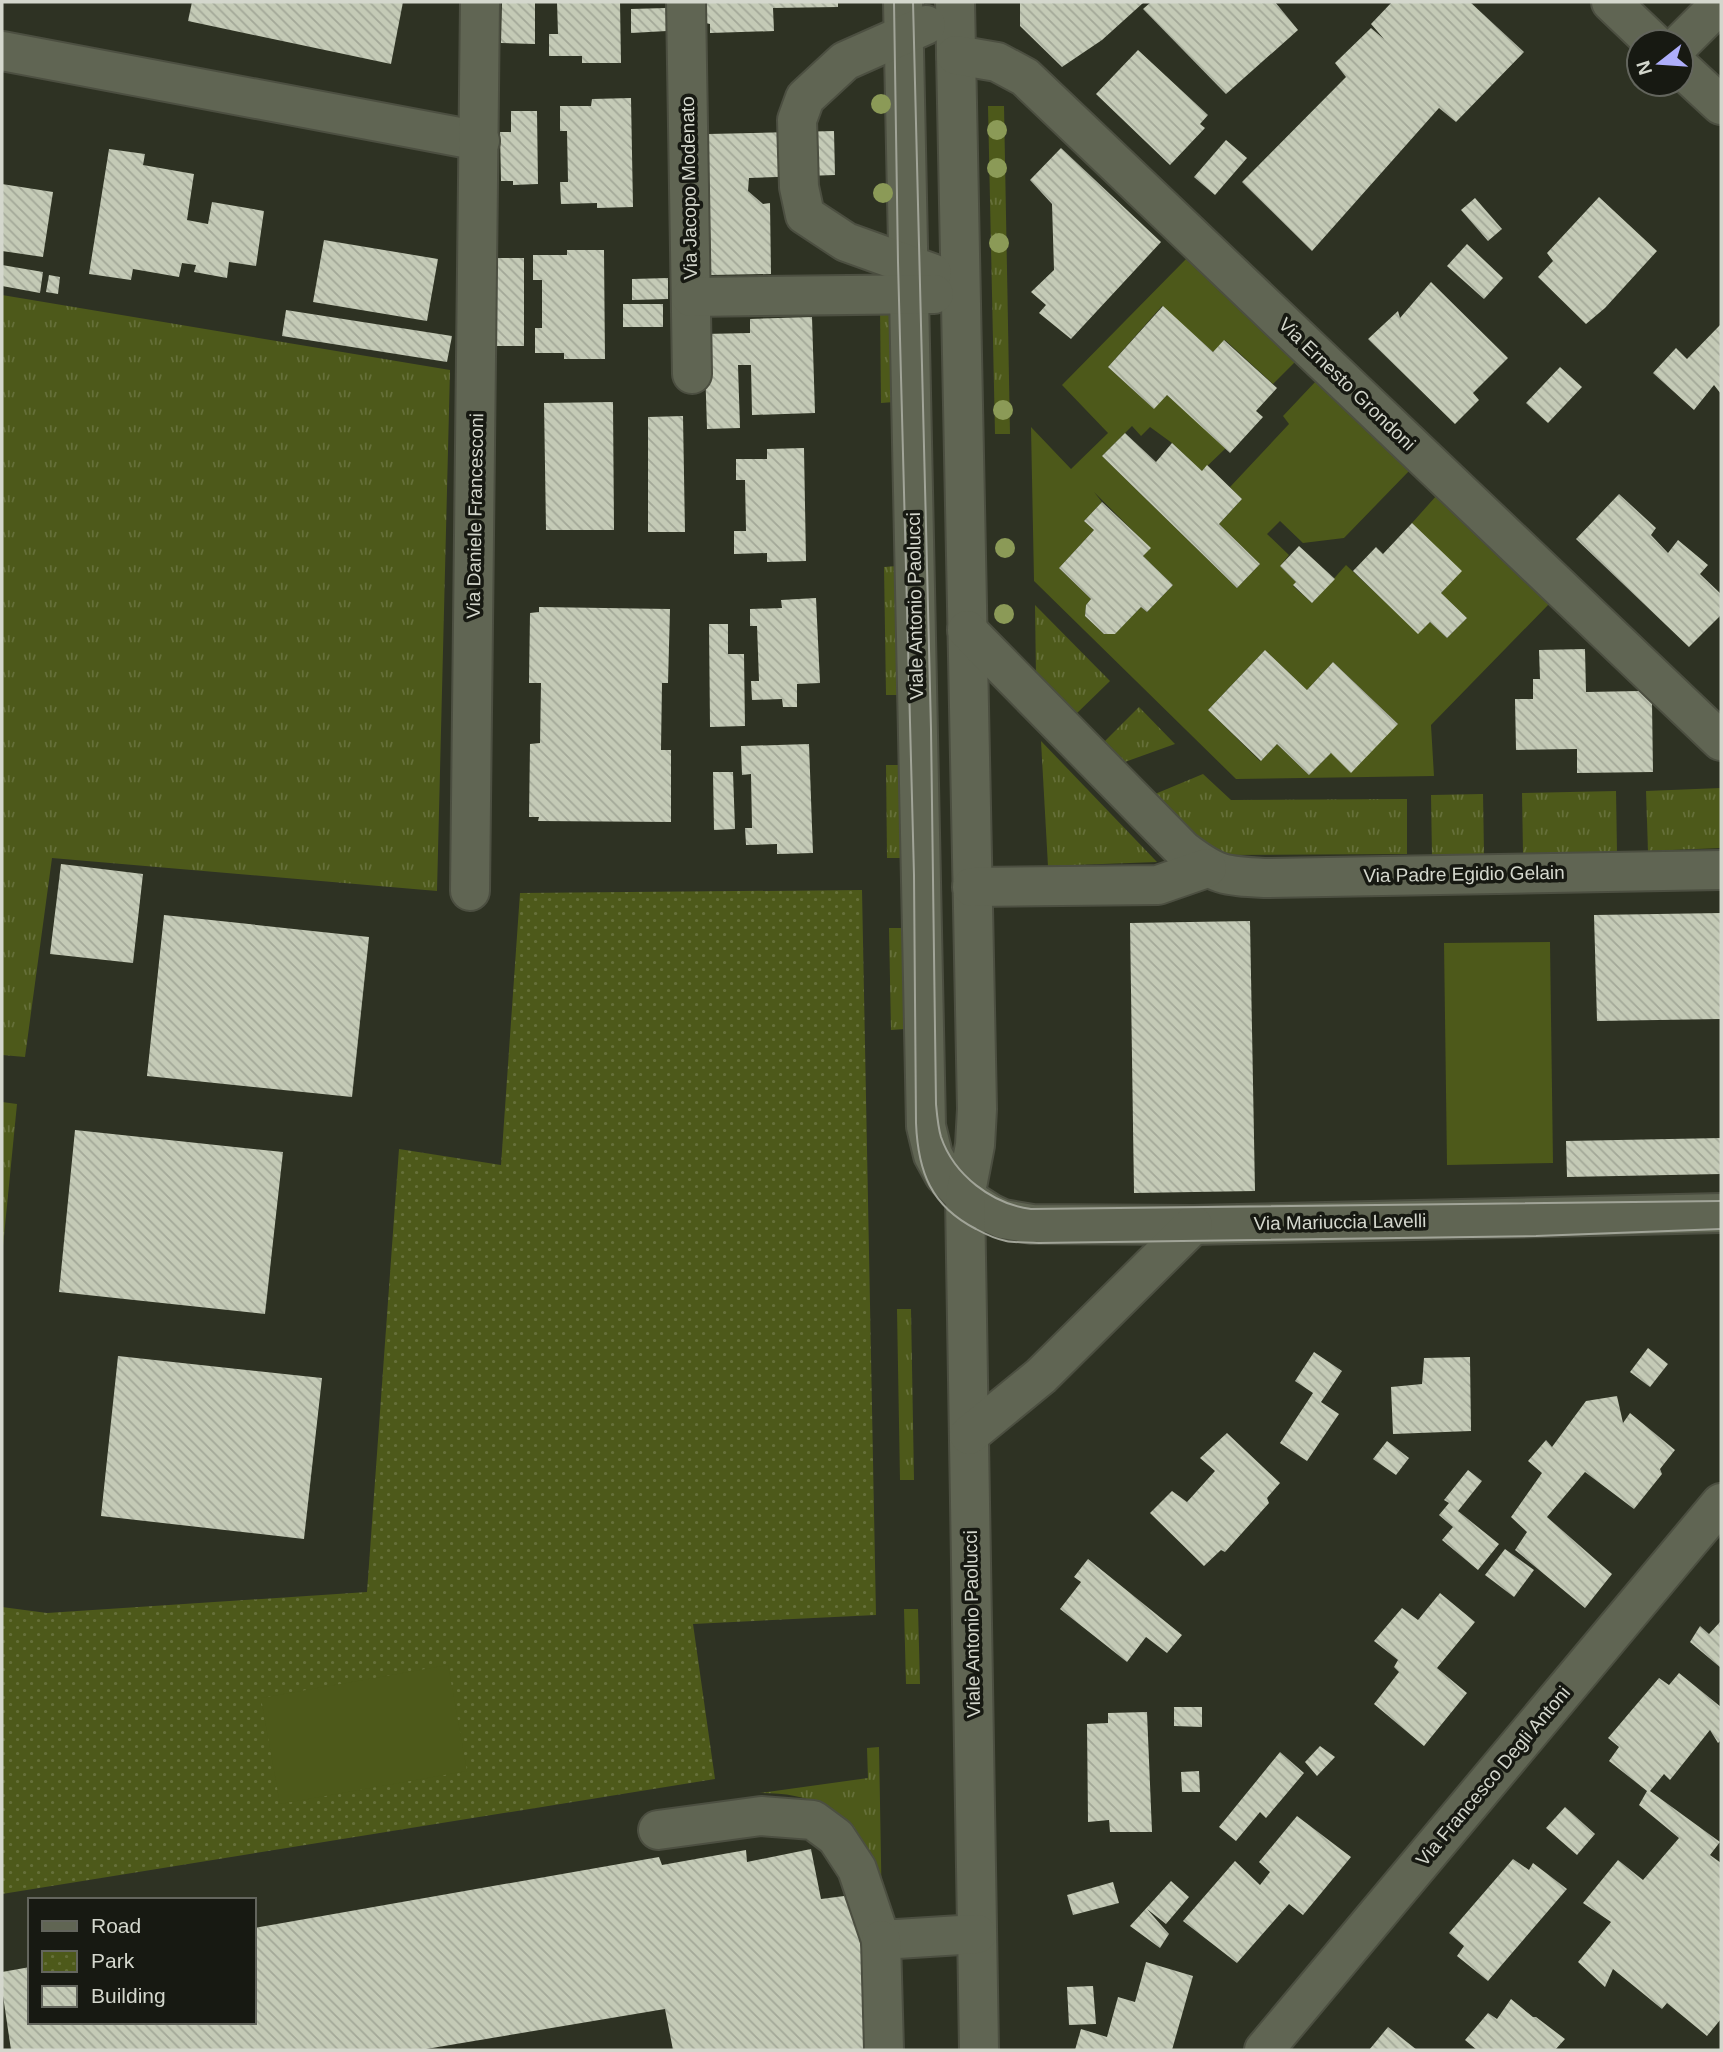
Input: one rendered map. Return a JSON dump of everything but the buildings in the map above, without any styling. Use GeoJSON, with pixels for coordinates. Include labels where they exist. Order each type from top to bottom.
{"type":"FeatureCollection","features":[{"type":"Feature","properties":{"kind":"street","name":"Via Daniele Francesconi"},"geometry":{"type":"LineString","coordinates":[[470,891],[480,2]]}},
{"type":"Feature","properties":{"kind":"street","name":"Via Jacopo Modenato"},"geometry":{"type":"LineString","coordinates":[[686,2],[692,374]]}},
{"type":"Feature","properties":{"kind":"street"},"geometry":{"type":"LineString","coordinates":[[1611,2],[1638,28]]}},
{"type":"Feature","properties":{"kind":"street"},"geometry":{"type":"LineString","coordinates":[[1695,29],[1721,3]]}},
{"type":"Feature","properties":{"kind":"street"},"geometry":{"type":"LineString","coordinates":[[909,280],[805,215],[799,187],[797,120],[806,99],[845,61],[903,18],[955,7]]}},
{"type":"Feature","properties":{"kind":"street","name":"Viale Antonio Paolucci"},"geometry":{"type":"LineString","coordinates":[[955,7],[977,1109],[975,1145],[965,1197],[979,2050]]}},
{"type":"Feature","properties":{"kind":"street","name":"Viale Antonio Paolucci"},"geometry":{"type":"LineString","coordinates":[[903,18],[926,1126],[933,1155],[944,1175],[965,1197]]}},
{"type":"Feature","properties":{"kind":"street"},"geometry":{"type":"LineString","coordinates":[[2,51],[480,141]]}},
{"type":"Feature","properties":{"kind":"street","name":"Via Ernesto Grondoni"},"geometry":{"type":"LineString","coordinates":[[956,55],[997,62],[1025,78],[1721,741]]}},
{"type":"Feature","properties":{"kind":"street"},"geometry":{"type":"LineString","coordinates":[[1695,81],[1721,105]]}},
{"type":"Feature","properties":{"kind":"street"},"geometry":{"type":"LineString","coordinates":[[691,297],[909,280],[961,287]]}},
{"type":"Feature","properties":{"kind":"street","name":"Via Padre Egidio Gelain"},"geometry":{"type":"LineString","coordinates":[[967,629],[1183,850],[1208,868],[1229,877],[1721,870]]}},
{"type":"Feature","properties":{"kind":"street"},"geometry":{"type":"LineString","coordinates":[[972,887],[1158,886],[1208,868]]}},
{"type":"Feature","properties":{"kind":"street","name":"Via Mariuccia Lavelli"},"geometry":{"type":"LineString","coordinates":[[965,1197],[990,1213],[1017,1222],[1193,1225],[1721,1213]]}},
{"type":"Feature","properties":{"kind":"street"},"geometry":{"type":"LineString","coordinates":[[970,1435],[1041,1376],[1193,1225]]}},
{"type":"Feature","properties":{"kind":"street","name":"Via Francesco Degli Antoni"},"geometry":{"type":"LineString","coordinates":[[1264,2050],[1721,1503]]}},
{"type":"Feature","properties":{"kind":"street"},"geometry":{"type":"LineString","coordinates":[[658,1830],[761,1816],[813,1820],[836,1837],[857,1869],[881,1940],[884,2050]]}},
{"type":"Feature","properties":{"kind":"street"},"geometry":{"type":"LineString","coordinates":[[881,1940],[977,1934]]}},
{"type":"Feature","properties":{"kind":"green space"},"geometry":{"type":"Polygon","coordinates":[[[988,106],[1004,106],[1010,434],[995,434],[988,106]]]}},
{"type":"Feature","properties":{"kind":"green space"},"geometry":{"type":"Polygon","coordinates":[[[1187,258],[1296,361],[1273,384],[1225,340],[1213,352],[1162,306],[1108,367],[1153,408],[1167,395],[1226,448],[1202,471],[1150,427],[1141,436],[1132,426],[1102,456],[1237,588],[1260,564],[1219,524],[1242,499],[1230,487],[1289,424],[1283,416],[1316,381],[1410,470],[1344,538],[1303,543],[1280,521],[1267,534],[1289,555],[1280,566],[1296,582],[1293,586],[1312,603],[1346,565],[1418,633],[1430,622],[1447,638],[1467,618],[1441,593],[1461,571],[1412,523],[1437,495],[1550,603],[1431,725],[1434,776],[1236,779],[1034,581],[1031,427],[1071,469],[1108,433],[1062,385],[1187,258]],[[1094,492],[1102,502],[1084,521],[1094,530],[1059,568],[1091,599],[1086,605],[1085,616],[1104,634],[1114,634],[1141,607],[1147,612],[1173,585],[1143,556],[1150,548],[1094,492]],[[1265,650],[1208,710],[1260,761],[1277,744],[1309,775],[1331,753],[1398,724],[1333,662],[1307,690],[1265,650]]]}},
{"type":"Feature","properties":{"kind":"green space"},"geometry":{"type":"Polygon","coordinates":[[[2,295],[450,370],[437,891],[52,858],[25,1057],[2,1055],[2,295]]]}},
{"type":"Feature","properties":{"kind":"green space"},"geometry":{"type":"Polygon","coordinates":[[[880,307],[894,314],[894,402],[881,403],[880,307]]]}},
{"type":"Feature","properties":{"kind":"green space"},"geometry":{"type":"Polygon","coordinates":[[[897,566],[899,695],[886,695],[884,567],[897,566]]]}},
{"type":"Feature","properties":{"kind":"green space"},"geometry":{"type":"Polygon","coordinates":[[[1035,605],[1110,681],[1074,716],[1036,678],[1035,605]]]}},
{"type":"Feature","properties":{"kind":"green space"},"geometry":{"type":"Polygon","coordinates":[[[1139,707],[1175,744],[1122,763],[1103,743],[1139,707]]]}},
{"type":"Feature","properties":{"kind":"green space"},"geometry":{"type":"Polygon","coordinates":[[[1041,741],[1157,862],[1048,866],[1041,741]]]}},
{"type":"Feature","properties":{"kind":"green space"},"geometry":{"type":"Polygon","coordinates":[[[886,765],[900,765],[901,858],[887,858],[886,765]]]}},
{"type":"Feature","properties":{"kind":"green space"},"geometry":{"type":"Polygon","coordinates":[[[1203,774],[1231,800],[1407,799],[1407,854],[1222,855],[1203,844],[1155,794],[1203,774]]]}},
{"type":"Feature","properties":{"kind":"green space"},"geometry":{"type":"Polygon","coordinates":[[[1721,788],[1721,848],[1648,851],[1646,791],[1721,788]]]}},
{"type":"Feature","properties":{"kind":"green space"},"geometry":{"type":"Polygon","coordinates":[[[1616,791],[1617,852],[1523,853],[1522,793],[1616,791]]]}},
{"type":"Feature","properties":{"kind":"green space"},"geometry":{"type":"Polygon","coordinates":[[[1483,794],[1484,854],[1432,856],[1431,795],[1483,794]]]}},
{"type":"Feature","properties":{"kind":"green space"},"geometry":{"type":"Polygon","coordinates":[[[862,890],[876,1615],[693,1624],[715,1779],[2,1894],[2,1607],[47,1613],[367,1592],[399,1149],[501,1165],[520,893],[862,890]]]}},
{"type":"Feature","properties":{"kind":"green space"},"geometry":{"type":"Polygon","coordinates":[[[889,928],[904,928],[905,1029],[891,1030],[889,928]]]}},
{"type":"Feature","properties":{"kind":"green space"},"geometry":{"type":"Polygon","coordinates":[[[1550,942],[1553,1163],[1447,1165],[1444,943],[1550,942]]]}},
{"type":"Feature","properties":{"kind":"green space"},"geometry":{"type":"Polygon","coordinates":[[[2,1102],[17,1104],[2,1256],[2,1102]]]}},
{"type":"Feature","properties":{"kind":"green space"},"geometry":{"type":"Polygon","coordinates":[[[897,1309],[911,1309],[914,1480],[900,1480],[897,1309]]]}},
{"type":"Feature","properties":{"kind":"green space"},"geometry":{"type":"Polygon","coordinates":[[[904,1609],[918,1609],[920,1684],[906,1684],[904,1609]]]}},
{"type":"Feature","properties":{"kind":"green space"},"geometry":{"type":"Polygon","coordinates":[[[448,1665],[467,1771],[280,1804],[261,1698],[448,1665]]]}},
{"type":"Feature","properties":{"kind":"green space"},"geometry":{"type":"Polygon","coordinates":[[[879,1747],[882,1915],[826,1806],[794,1796],[760,1793],[868,1778],[867,1748],[879,1747]]]}},
{"type":"Feature","properties":{"kind":"tram line"},"geometry":{"type":"LineString","coordinates":[[894,2],[914,875],[916,1123],[924,1172],[938,1198],[961,1220],[998,1239],[1039,1243],[1536,1236],[1721,1229]]}},
{"type":"Feature","properties":{"kind":"tram line"},"geometry":{"type":"LineString","coordinates":[[913,2],[931,729],[936,1104],[941,1137],[955,1164],[989,1194],[1002,1201],[1031,1209],[1721,1201]]}}]}
